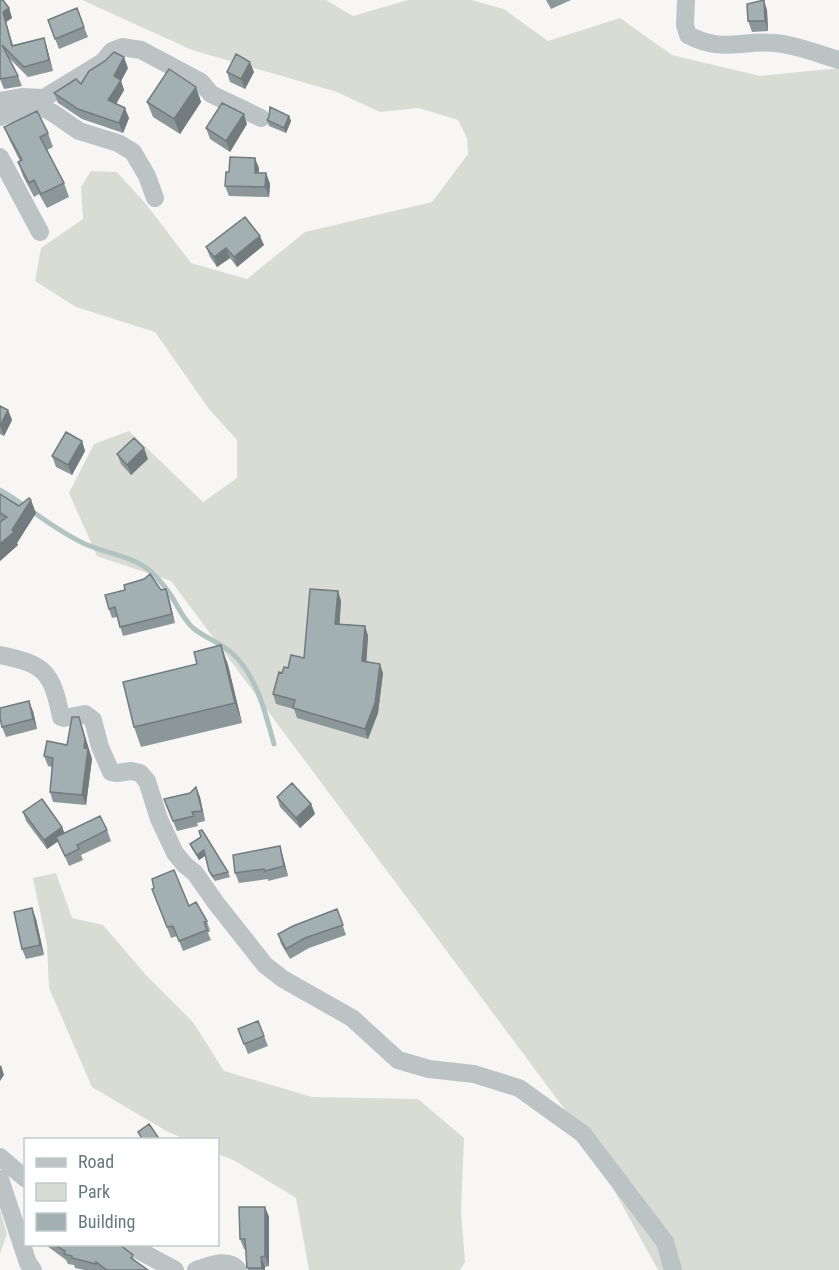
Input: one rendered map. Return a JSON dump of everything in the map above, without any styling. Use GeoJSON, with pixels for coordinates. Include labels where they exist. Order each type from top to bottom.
{"type":"FeatureCollection","features":[{"type":"Feature","properties":{"kind":"street"},"geometry":{"type":"LineString","coordinates":[[686,0],[685,25],[688,34],[697,39],[728,46],[773,43],[839,60]]}},
{"type":"Feature","properties":{"kind":"street"},"geometry":{"type":"LineString","coordinates":[[0,117],[40,102],[103,62],[112,51],[122,47],[141,50],[201,82],[211,94],[261,118]]}},
{"type":"Feature","properties":{"kind":"street"},"geometry":{"type":"LineString","coordinates":[[0,102],[22,97],[40,102],[79,131],[118,143],[133,152],[147,176],[155,198]]}},
{"type":"Feature","properties":{"kind":"street"},"geometry":{"type":"LineString","coordinates":[[0,157],[40,232]]}},
{"type":"Feature","properties":{"kind":"street"},"geometry":{"type":"LineString","coordinates":[[0,655],[30,662],[42,669],[52,685],[60,717],[85,714],[93,720],[100,747],[111,772],[131,771],[140,774],[147,781],[159,819],[175,854],[195,873],[265,965],[283,979],[352,1018],[398,1060],[429,1069],[474,1074],[519,1088],[583,1134],[665,1242],[673,1270]]}},
{"type":"Feature","properties":{"kind":"street"},"geometry":{"type":"LineString","coordinates":[[0,1157],[24,1177]]}},
{"type":"Feature","properties":{"kind":"street"},"geometry":{"type":"LineString","coordinates":[[0,1179],[28,1263],[33,1270]]}},
{"type":"Feature","properties":{"kind":"street"},"geometry":{"type":"LineString","coordinates":[[130,1246],[175,1270]]}},
{"type":"Feature","properties":{"kind":"street"},"geometry":{"type":"LineString","coordinates":[[196,1270],[221,1262],[235,1266],[238,1270]]}},
{"type":"Feature","properties":{"kind":"green space"},"geometry":{"type":"Polygon","coordinates":[[[82,0],[326,0],[353,16],[408,0],[471,0],[504,9],[548,41],[620,18],[672,55],[760,76],[839,68],[839,1270],[658,1270],[583,1134],[171,581],[97,556],[69,493],[94,444],[129,431],[203,502],[237,478],[237,440],[209,409],[155,332],[76,307],[35,281],[41,248],[83,219],[81,187],[91,171],[117,172],[146,204],[191,263],[247,279],[305,232],[432,202],[468,154],[467,138],[458,120],[418,108],[380,112],[337,92],[192,50],[82,0]]]}},
{"type":"Feature","properties":{"kind":"green space"},"geometry":{"type":"Polygon","coordinates":[[[56,873],[72,918],[103,925],[146,975],[193,1022],[224,1071],[312,1097],[418,1099],[464,1138],[461,1211],[465,1262],[460,1270],[309,1270],[296,1198],[235,1161],[219,1154],[219,1138],[183,1138],[168,1132],[92,1087],[49,988],[47,945],[33,878],[56,873]]]}},
{"type":"Feature","properties":{"kind":"green space"},"geometry":{"type":"Polygon","coordinates":[[[0,1210],[7,1234],[0,1254],[0,1210]]]}},
{"type":"Feature","properties":{"kind":"building"},"geometry":{"type":"Polygon","coordinates":[[[0,0],[3,0],[9,8],[3,12],[12,46],[44,38],[49,60],[24,67],[2,45],[18,76],[0,79],[0,0]]]}},
{"type":"Feature","properties":{"kind":"building"},"geometry":{"type":"Polygon","coordinates":[[[764,0],[765,21],[748,21],[747,4],[764,0]]]}},
{"type":"Feature","properties":{"kind":"building"},"geometry":{"type":"Polygon","coordinates":[[[77,8],[84,27],[55,39],[48,20],[77,8]]]}},
{"type":"Feature","properties":{"kind":"building"},"geometry":{"type":"Polygon","coordinates":[[[114,52],[124,57],[114,76],[121,80],[108,100],[125,108],[119,123],[78,109],[54,93],[76,79],[81,84],[89,71],[114,52]]]}},
{"type":"Feature","properties":{"kind":"building"},"geometry":{"type":"Polygon","coordinates":[[[236,54],[250,62],[241,79],[227,72],[236,54]]]}},
{"type":"Feature","properties":{"kind":"building"},"geometry":{"type":"Polygon","coordinates":[[[169,69],[196,87],[174,119],[147,102],[169,69]]]}},
{"type":"Feature","properties":{"kind":"building"},"geometry":{"type":"Polygon","coordinates":[[[222,103],[244,114],[226,141],[206,128],[222,103]]]}},
{"type":"Feature","properties":{"kind":"building"},"geometry":{"type":"Polygon","coordinates":[[[270,107],[289,116],[284,128],[267,120],[270,107]]]}},
{"type":"Feature","properties":{"kind":"building"},"geometry":{"type":"Polygon","coordinates":[[[37,111],[48,133],[40,137],[64,183],[41,194],[34,180],[29,183],[18,162],[22,160],[4,127],[37,111]]]}},
{"type":"Feature","properties":{"kind":"building"},"geometry":{"type":"Polygon","coordinates":[[[230,157],[255,158],[255,173],[266,173],[265,187],[225,186],[230,157]]]}},
{"type":"Feature","properties":{"kind":"building"},"geometry":{"type":"Polygon","coordinates":[[[245,217],[260,236],[234,257],[226,248],[214,257],[206,247],[245,217]]]}},
{"type":"Feature","properties":{"kind":"building"},"geometry":{"type":"Polygon","coordinates":[[[0,406],[8,410],[0,426],[0,406]]]}},
{"type":"Feature","properties":{"kind":"building"},"geometry":{"type":"Polygon","coordinates":[[[66,432],[82,441],[68,465],[52,456],[66,432]]]}},
{"type":"Feature","properties":{"kind":"building"},"geometry":{"type":"Polygon","coordinates":[[[134,438],[144,448],[127,465],[117,454],[134,438]]]}},
{"type":"Feature","properties":{"kind":"building"},"geometry":{"type":"Polygon","coordinates":[[[0,494],[19,506],[29,498],[31,500],[12,530],[14,532],[0,544],[0,522],[7,517],[0,513],[0,494]]]}},
{"type":"Feature","properties":{"kind":"building"},"geometry":{"type":"Polygon","coordinates":[[[150,574],[161,590],[166,589],[172,614],[120,627],[115,607],[109,609],[105,595],[125,590],[124,585],[144,579],[150,574]]]}},
{"type":"Feature","properties":{"kind":"building"},"geometry":{"type":"Polygon","coordinates":[[[310,589],[338,591],[335,624],[365,626],[362,661],[380,664],[375,703],[365,729],[293,708],[295,700],[273,694],[279,672],[282,673],[284,667],[288,668],[291,655],[304,658],[310,589]]]}},
{"type":"Feature","properties":{"kind":"building"},"geometry":{"type":"Polygon","coordinates":[[[221,645],[235,703],[134,727],[123,682],[197,664],[194,652],[221,645]]]}},
{"type":"Feature","properties":{"kind":"building"},"geometry":{"type":"Polygon","coordinates":[[[29,701],[33,719],[2,727],[0,708],[29,701]]]}},
{"type":"Feature","properties":{"kind":"building"},"geometry":{"type":"Polygon","coordinates":[[[72,717],[79,717],[85,739],[84,748],[88,749],[82,795],[50,792],[53,758],[44,756],[47,741],[67,745],[72,717]]]}},
{"type":"Feature","properties":{"kind":"building"},"geometry":{"type":"Polygon","coordinates":[[[292,783],[311,804],[296,818],[277,797],[292,783]]]}},
{"type":"Feature","properties":{"kind":"building"},"geometry":{"type":"Polygon","coordinates":[[[196,787],[202,811],[192,812],[194,816],[173,821],[164,799],[190,793],[196,787]]]}},
{"type":"Feature","properties":{"kind":"building"},"geometry":{"type":"Polygon","coordinates":[[[42,799],[62,827],[44,840],[23,812],[42,799]]]}},
{"type":"Feature","properties":{"kind":"building"},"geometry":{"type":"Polygon","coordinates":[[[100,816],[107,830],[77,845],[79,849],[65,856],[56,837],[100,816]]]}},
{"type":"Feature","properties":{"kind":"building"},"geometry":{"type":"Polygon","coordinates":[[[202,830],[228,872],[213,876],[209,871],[204,850],[197,855],[190,844],[201,837],[199,831],[202,830]]]}},
{"type":"Feature","properties":{"kind":"building"},"geometry":{"type":"Polygon","coordinates":[[[280,846],[284,866],[265,871],[264,869],[235,873],[233,855],[280,846]]]}},
{"type":"Feature","properties":{"kind":"building"},"geometry":{"type":"Polygon","coordinates":[[[174,870],[189,906],[196,902],[207,921],[204,922],[207,930],[179,941],[173,926],[167,927],[152,889],[154,888],[152,879],[174,870]]]}},
{"type":"Feature","properties":{"kind":"building"},"geometry":{"type":"Polygon","coordinates":[[[32,908],[40,945],[22,949],[14,912],[32,908]]]}},
{"type":"Feature","properties":{"kind":"building"},"geometry":{"type":"Polygon","coordinates":[[[337,909],[343,925],[305,938],[286,949],[278,934],[337,909]]]}},
{"type":"Feature","properties":{"kind":"building"},"geometry":{"type":"Polygon","coordinates":[[[258,1021],[264,1036],[244,1044],[238,1029],[258,1021]]]}},
{"type":"Feature","properties":{"kind":"building"},"geometry":{"type":"Polygon","coordinates":[[[149,1124],[159,1138],[142,1138],[138,1132],[149,1124]]]}},
{"type":"Feature","properties":{"kind":"building"},"geometry":{"type":"Polygon","coordinates":[[[239,1207],[265,1207],[265,1256],[261,1257],[262,1268],[247,1268],[245,1239],[240,1239],[239,1207]]]}},
{"type":"Feature","properties":{"kind":"building"},"geometry":{"type":"Polygon","coordinates":[[[57,1246],[121,1246],[133,1255],[131,1258],[148,1270],[107,1270],[96,1262],[96,1264],[72,1258],[64,1254],[65,1251],[57,1246]]]}},
{"type":"Feature","properties":{"kind":"waterway"},"geometry":{"type":"LineString","coordinates":[[0,490],[74,538],[135,561],[152,572],[170,594],[189,624],[198,632],[228,649],[241,662],[259,695],[274,744]]}}]}
